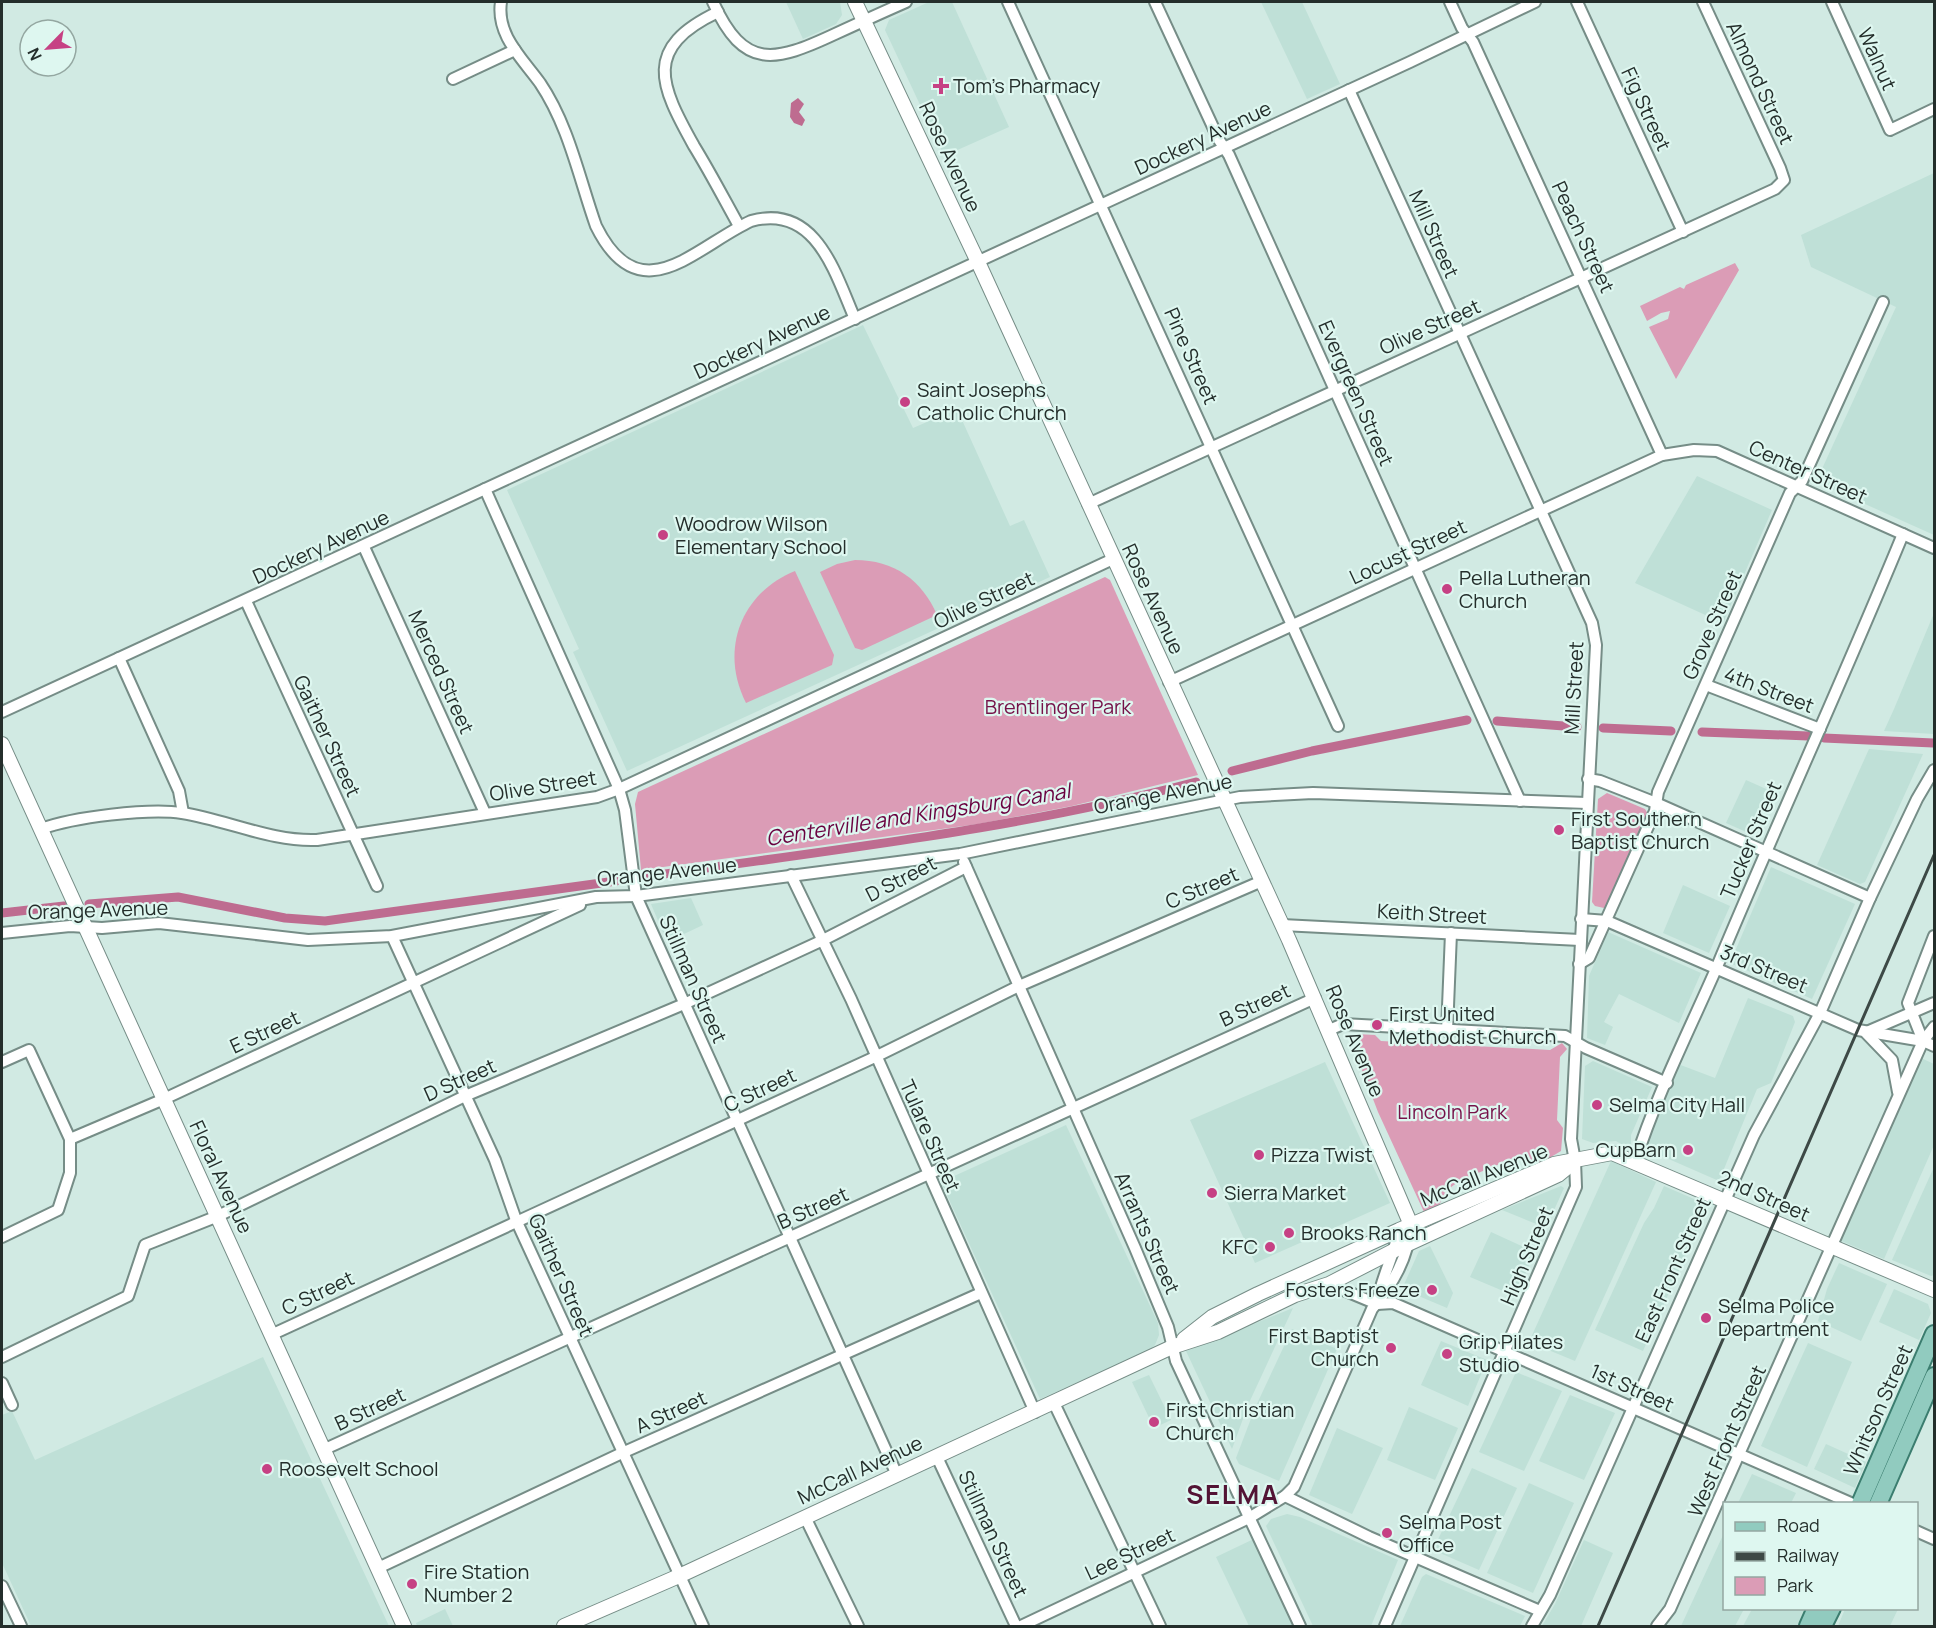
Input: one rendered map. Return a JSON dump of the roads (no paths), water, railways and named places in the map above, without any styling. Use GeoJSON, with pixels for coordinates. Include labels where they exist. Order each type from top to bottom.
{"type":"FeatureCollection","features":[{"type":"Feature","properties":{"kind":"main road","name":"Whitson Street"},"geometry":{"type":"LineString","coordinates":[[1860,1502],[1935,1334]]}},
{"type":"Feature","properties":{"kind":"main road","name":"Whitson Street"},"geometry":{"type":"LineString","coordinates":[[1878,1502],[1935,1376]]}},
{"type":"Feature","properties":{"kind":"main road"},"geometry":{"type":"LineString","coordinates":[[1808,1626],[1815,1610]]}},
{"type":"Feature","properties":{"kind":"main road"},"geometry":{"type":"LineString","coordinates":[[1824,1626],[1831,1610]]}},
{"type":"Feature","properties":{"kind":"street"},"geometry":{"type":"LineString","coordinates":[[501,2],[501,23],[515,50],[540,84],[557,113],[596,226],[617,256],[644,269],[670,268],[739,226],[762,218],[783,219],[804,229],[823,249],[855,319]]}},
{"type":"Feature","properties":{"kind":"street","name":"Rose Avenue"},"geometry":{"type":"LineString","coordinates":[[855,2],[978,262],[1315,998],[1405,1224]]}},
{"type":"Feature","properties":{"kind":"street"},"geometry":{"type":"LineString","coordinates":[[739,226],[673,108],[664,79],[666,60],[679,36],[715,7],[736,40],[756,52],[771,55],[794,52],[906,2]]}},
{"type":"Feature","properties":{"kind":"street","name":"Pine Street"},"geometry":{"type":"LineString","coordinates":[[1008,2],[1338,726]]}},
{"type":"Feature","properties":{"kind":"street","name":"Evergreen Street"},"geometry":{"type":"LineString","coordinates":[[1155,2],[1224,147],[1520,801]]}},
{"type":"Feature","properties":{"kind":"street","name":"Peach Street"},"geometry":{"type":"LineString","coordinates":[[1450,2],[1468,35],[1582,278],[1662,455]]}},
{"type":"Feature","properties":{"kind":"street","name":"Dockery Avenue"},"geometry":{"type":"LineString","coordinates":[[2,712],[855,319],[1535,2]]}},
{"type":"Feature","properties":{"kind":"street","name":"Fig Street"},"geometry":{"type":"LineString","coordinates":[[1577,2],[1683,232]]}},
{"type":"Feature","properties":{"kind":"street","name":"Almond Street"},"geometry":{"type":"LineString","coordinates":[[1703,2],[1784,180]]}},
{"type":"Feature","properties":{"kind":"street","name":"Walnut"},"geometry":{"type":"LineString","coordinates":[[1832,2],[1890,130],[1935,109]]}},
{"type":"Feature","properties":{"kind":"street"},"geometry":{"type":"LineString","coordinates":[[453,79],[515,50]]}},
{"type":"Feature","properties":{"kind":"street","name":"Mill Street"},"geometry":{"type":"LineString","coordinates":[[1349,90],[1595,634],[1571,1139],[1575,1161]]}},
{"type":"Feature","properties":{"kind":"street","name":"Olive Street"},"geometry":{"type":"LineString","coordinates":[[1088,504],[1683,232],[1775,189],[1784,180]]}},
{"type":"Feature","properties":{"kind":"street","name":"Grove Street"},"geometry":{"type":"LineString","coordinates":[[1579,964],[1589,958],[1607,921],[1656,802],[1658,792],[1790,493],[1802,481],[1883,302]]}},
{"type":"Feature","properties":{"kind":"street","name":"Center Street"},"geometry":{"type":"LineString","coordinates":[[1662,455],[1694,450],[1717,451],[1935,548]]}},
{"type":"Feature","properties":{"kind":"street","name":"Locust Street"},"geometry":{"type":"LineString","coordinates":[[1169,682],[1662,455]]}},
{"type":"Feature","properties":{"kind":"street","name":"Stillman Street"},"geometry":{"type":"LineString","coordinates":[[485,489],[620,789],[625,810],[636,896],[897,1474]]}},
{"type":"Feature","properties":{"kind":"street","name":"Tucker Street"},"geometry":{"type":"LineString","coordinates":[[1635,1162],[1765,852],[1840,686],[1903,534]]}},
{"type":"Feature","properties":{"kind":"street","name":"Merced Street"},"geometry":{"type":"LineString","coordinates":[[364,546],[485,813]]}},
{"type":"Feature","properties":{"kind":"street","name":"Olive Street"},"geometry":{"type":"LineString","coordinates":[[41,829],[65,822],[115,815],[183,813],[295,839],[353,835],[597,797],[620,789],[1113,559]]}},
{"type":"Feature","properties":{"kind":"street","name":"Gaither Street"},"geometry":{"type":"LineString","coordinates":[[246,601],[377,886]]}},
{"type":"Feature","properties":{"kind":"street"},"geometry":{"type":"LineString","coordinates":[[119,658],[179,791],[183,813]]}},
{"type":"Feature","properties":{"kind":"street","name":"4th Street"},"geometry":{"type":"LineString","coordinates":[[1706,685],[1820,729]]}},
{"type":"Feature","properties":{"kind":"street","name":"Floral Avenue"},"geometry":{"type":"LineString","coordinates":[[2,744],[273,1334],[404,1626]]}},
{"type":"Feature","properties":{"kind":"street","name":"East Front Street"},"geometry":{"type":"LineString","coordinates":[[1532,1626],[1550,1595],[1631,1408],[1759,1125],[1820,1013],[1870,898],[1917,799],[1935,770]]}},
{"type":"Feature","properties":{"kind":"street"},"geometry":{"type":"LineString","coordinates":[[1588,779],[1600,781],[1656,802],[1870,898]]}},
{"type":"Feature","properties":{"kind":"street","name":"Orange Avenue"},"geometry":{"type":"LineString","coordinates":[[5,934],[70,926],[159,923],[309,940],[392,936],[596,897],[636,896],[960,854],[1225,800],[1313,793],[1587,803]]}},
{"type":"Feature","properties":{"kind":"street","name":"Arrants Street"},"geometry":{"type":"LineString","coordinates":[[960,854],[1168,1327],[1176,1361],[1300,1626]]}},
{"type":"Feature","properties":{"kind":"street","name":"D Street"},"geometry":{"type":"LineString","coordinates":[[2,1357],[128,1296],[145,1245],[218,1216],[465,1096],[684,1004],[821,941],[966,867]]}},
{"type":"Feature","properties":{"kind":"street","name":"Tulare Street"},"geometry":{"type":"LineString","coordinates":[[791,875],[851,999],[1035,1413]]}},
{"type":"Feature","properties":{"kind":"street","name":"C Street"},"geometry":{"type":"LineString","coordinates":[[273,1334],[516,1220],[875,1057],[1019,986],[1262,881]]}},
{"type":"Feature","properties":{"kind":"street","name":"E Street"},"geometry":{"type":"LineString","coordinates":[[70,1139],[164,1099],[596,897]]}},
{"type":"Feature","properties":{"kind":"street","name":"3rd Street"},"geometry":{"type":"LineString","coordinates":[[1581,919],[1607,921],[1866,1032],[1923,1041],[1935,1046]]}},
{"type":"Feature","properties":{"kind":"street","name":"Keith Street"},"geometry":{"type":"LineString","coordinates":[[1282,925],[1580,939]]}},
{"type":"Feature","properties":{"kind":"street"},"geometry":{"type":"LineString","coordinates":[[1447,1031],[1451,933]]}},
{"type":"Feature","properties":{"kind":"street","name":"Gaither Street"},"geometry":{"type":"LineString","coordinates":[[392,936],[495,1160],[516,1220],[702,1626]]}},
{"type":"Feature","properties":{"kind":"street"},"geometry":{"type":"LineString","coordinates":[[1923,1041],[1911,1013],[1910,993],[1935,936]]}},
{"type":"Feature","properties":{"kind":"street","name":"B Street"},"geometry":{"type":"LineString","coordinates":[[325,1449],[1315,998]]}},
{"type":"Feature","properties":{"kind":"street"},"geometry":{"type":"LineString","coordinates":[[1898,1095],[1892,1059],[1866,1032],[1935,1003]]}},
{"type":"Feature","properties":{"kind":"street"},"geometry":{"type":"LineString","coordinates":[[1329,1030],[1343,1024],[1565,1036],[1667,1083]]}},
{"type":"Feature","properties":{"kind":"street","name":"West Front Street"},"geometry":{"type":"LineString","coordinates":[[1657,1626],[1670,1609],[1741,1455],[1923,1041],[1935,1027]]}},
{"type":"Feature","properties":{"kind":"street"},"geometry":{"type":"LineString","coordinates":[[2,1062],[29,1050],[70,1139],[70,1173],[58,1210],[2,1237]]}},
{"type":"Feature","properties":{"kind":"street","name":"2nd Street"},"geometry":{"type":"LineString","coordinates":[[1575,1161],[1612,1153],[1935,1290]]}},
{"type":"Feature","properties":{"kind":"street","name":"McCall Avenue"},"geometry":{"type":"LineString","coordinates":[[1172,1347],[1221,1312],[1405,1224],[1554,1164],[1575,1161]]}},
{"type":"Feature","properties":{"kind":"street","name":"McCall Avenue"},"geometry":{"type":"LineString","coordinates":[[564,1626],[679,1576],[897,1474],[1035,1413],[1172,1347],[1218,1332],[1295,1295],[1329,1284],[1395,1250],[1558,1175],[1575,1161]]}},
{"type":"Feature","properties":{"kind":"street","name":"High Street"},"geometry":{"type":"LineString","coordinates":[[1385,1626],[1576,1187],[1575,1161]]}},
{"type":"Feature","properties":{"kind":"street"},"geometry":{"type":"LineString","coordinates":[[1377,1304],[1389,1290],[1409,1244],[1405,1224]]}},
{"type":"Feature","properties":{"kind":"street"},"geometry":{"type":"LineString","coordinates":[[1405,1224],[1380,1288],[1377,1304],[1303,1470],[1294,1487],[1285,1496],[1415,1557],[1540,1611]]}},
{"type":"Feature","properties":{"kind":"street","name":"1st Street"},"geometry":{"type":"LineString","coordinates":[[1329,1284],[1377,1304],[1391,1303],[1851,1502]]}},
{"type":"Feature","properties":{"kind":"street","name":"A Street"},"geometry":{"type":"LineString","coordinates":[[378,1568],[622,1453],[981,1293]]}},
{"type":"Feature","properties":{"kind":"street"},"geometry":{"type":"LineString","coordinates":[[2,1383],[12,1405]]}},
{"type":"Feature","properties":{"kind":"street"},"geometry":{"type":"LineString","coordinates":[[1054,1403],[1160,1626]]}},
{"type":"Feature","properties":{"kind":"street","name":"Stillman Street"},"geometry":{"type":"LineString","coordinates":[[937,1457],[1016,1626]]}},
{"type":"Feature","properties":{"kind":"street","name":"Lee Street"},"geometry":{"type":"LineString","coordinates":[[1021,1626],[1249,1518],[1285,1496]]}},
{"type":"Feature","properties":{"kind":"street"},"geometry":{"type":"LineString","coordinates":[[805,1517],[858,1626]]}},
{"type":"Feature","properties":{"kind":"street"},"geometry":{"type":"LineString","coordinates":[[1918,1531],[1935,1539]]}},
{"type":"Feature","properties":{"kind":"street"},"geometry":{"type":"LineString","coordinates":[[2,1586],[21,1626]]}},
{"type":"Feature","properties":{"kind":"waterway","name":"Centerville and Kingsburg Canal"},"geometry":{"type":"LineString","coordinates":[[1232,771],[1312,751],[1467,720]]}},
{"type":"Feature","properties":{"kind":"waterway","name":"Centerville and Kingsburg Canal"},"geometry":{"type":"LineString","coordinates":[[1497,721],[1577,727]]}},
{"type":"Feature","properties":{"kind":"waterway","name":"Centerville and Kingsburg Canal"},"geometry":{"type":"LineString","coordinates":[[1603,728],[1671,731]]}},
{"type":"Feature","properties":{"kind":"waterway","name":"Centerville and Kingsburg Canal"},"geometry":{"type":"LineString","coordinates":[[1702,732],[1808,736]]}},
{"type":"Feature","properties":{"kind":"waterway","name":"Centerville and Kingsburg Canal"},"geometry":{"type":"LineString","coordinates":[[1824,738],[1933,743]]}},
{"type":"Feature","properties":{"kind":"waterway","name":"Centerville and Kingsburg Canal"},"geometry":{"type":"LineString","coordinates":[[644,877],[991,826],[1128,799],[1196,782]]}},
{"type":"Feature","properties":{"kind":"waterway","name":"Centerville and Kingsburg Canal"},"geometry":{"type":"LineString","coordinates":[[89,904],[178,897],[285,918],[325,921],[616,881]]}},
{"type":"Feature","properties":{"kind":"waterway","name":"Centerville and Kingsburg Canal"},"geometry":{"type":"LineString","coordinates":[[2,913],[64,906]]}},
{"type":"Feature","properties":{"kind":"railway"},"geometry":{"type":"LineString","coordinates":[[1598,1626],[1934,855]]}},
{"type":"Feature","properties":{"kind":"place","name":"Tom's Pharmacy"},"geometry":{"type":"Point","coordinates":[941,86]}},
{"type":"Feature","properties":{"kind":"place","name":"Saint Josephs Catholic Church"},"geometry":{"type":"Point","coordinates":[905,402]}},
{"type":"Feature","properties":{"kind":"place","name":"Woodrow Wilson Elementary School"},"geometry":{"type":"Point","coordinates":[663,535]}},
{"type":"Feature","properties":{"kind":"place","name":"Pella Lutheran Church"},"geometry":{"type":"Point","coordinates":[1447,589]}},
{"type":"Feature","properties":{"kind":"place","name":"First Southern Baptist Church"},"geometry":{"type":"Point","coordinates":[1559,830]}},
{"type":"Feature","properties":{"kind":"place","name":"First United Methodist Church"},"geometry":{"type":"Point","coordinates":[1377,1025]}},
{"type":"Feature","properties":{"kind":"place","name":"Selma City Hall"},"geometry":{"type":"Point","coordinates":[1597,1105]}},
{"type":"Feature","properties":{"kind":"place","name":"CupBarn"},"geometry":{"type":"Point","coordinates":[1688,1150]}},
{"type":"Feature","properties":{"kind":"place","name":"Pizza Twist"},"geometry":{"type":"Point","coordinates":[1259,1155]}},
{"type":"Feature","properties":{"kind":"place","name":"Sierra Market"},"geometry":{"type":"Point","coordinates":[1212,1193]}},
{"type":"Feature","properties":{"kind":"place","name":"Brooks Ranch"},"geometry":{"type":"Point","coordinates":[1289,1233]}},
{"type":"Feature","properties":{"kind":"place","name":"KFC"},"geometry":{"type":"Point","coordinates":[1270,1247]}},
{"type":"Feature","properties":{"kind":"place","name":"Fosters Freeze"},"geometry":{"type":"Point","coordinates":[1432,1290]}},
{"type":"Feature","properties":{"kind":"place","name":"Selma Police Department"},"geometry":{"type":"Point","coordinates":[1706,1318]}},
{"type":"Feature","properties":{"kind":"place","name":"First Baptist Church"},"geometry":{"type":"Point","coordinates":[1391,1348]}},
{"type":"Feature","properties":{"kind":"place","name":"Grip Pilates Studio"},"geometry":{"type":"Point","coordinates":[1447,1354]}},
{"type":"Feature","properties":{"kind":"place","name":"First Christian Church"},"geometry":{"type":"Point","coordinates":[1154,1422]}},
{"type":"Feature","properties":{"kind":"place","name":"Roosevelt School"},"geometry":{"type":"Point","coordinates":[267,1469]}},
{"type":"Feature","properties":{"kind":"place","name":"Selma Post Office"},"geometry":{"type":"Point","coordinates":[1387,1533]}},
{"type":"Feature","properties":{"kind":"place","name":"Fire Station Number 2"},"geometry":{"type":"Point","coordinates":[412,1584]}},
{"type":"Feature","properties":{"kind":"district","name":"SELMA"},"geometry":{"type":"Point","coordinates":[1233,1495]}},
{"type":"Feature","properties":{"kind":"park label","name":"Brentlinger Park"},"geometry":{"type":"Point","coordinates":[1058,707]}},
{"type":"Feature","properties":{"kind":"park label","name":"Lincoln Park"},"geometry":{"type":"Point","coordinates":[1452,1112]}}]}
